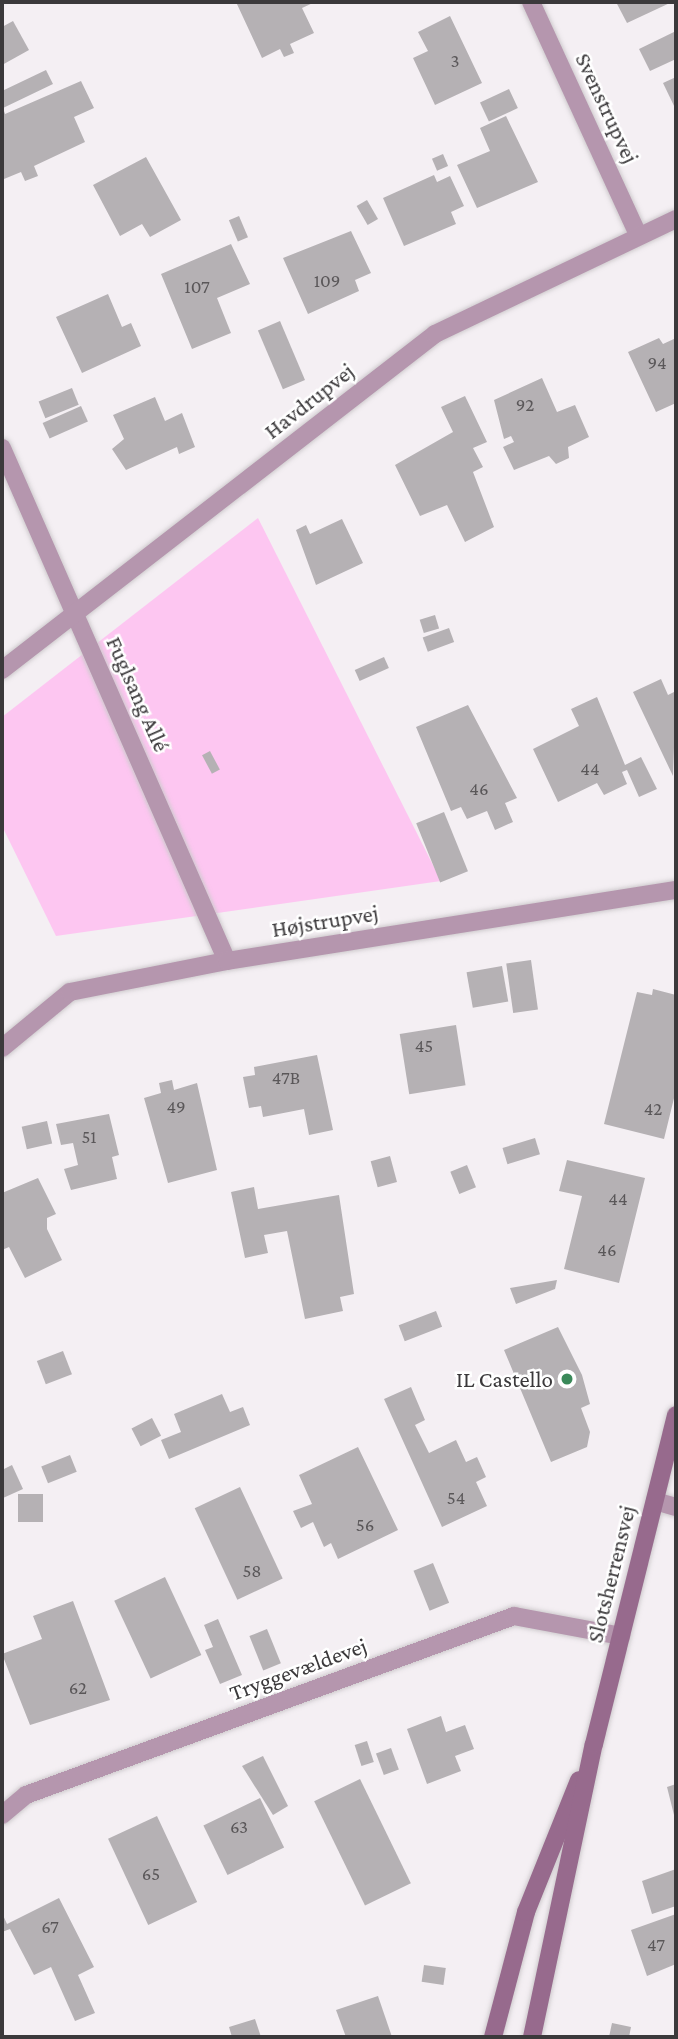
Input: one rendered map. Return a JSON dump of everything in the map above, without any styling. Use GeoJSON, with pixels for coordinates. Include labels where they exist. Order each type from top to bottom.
{"type":"FeatureCollection","features":[{"type":"Feature","properties":{"kind":"street","name":"Svenstrupvej"},"geometry":{"type":"LineString","coordinates":[[531,2],[638,236]]}},
{"type":"Feature","properties":{"kind":"street","name":"Havdrupvej"},"geometry":{"type":"LineString","coordinates":[[2,670],[435,334],[676,219]]}},
{"type":"Feature","properties":{"kind":"street","name":"Fuglsang Allé"},"geometry":{"type":"LineString","coordinates":[[2,448],[228,961]]}},
{"type":"Feature","properties":{"kind":"street","name":"Højstrupvej"},"geometry":{"type":"LineString","coordinates":[[2,1048],[70,992],[228,961],[676,890]]}},
{"type":"Feature","properties":{"kind":"street","name":"Slotsherrensvej"},"geometry":{"type":"LineString","coordinates":[[532,2037],[594,1744],[676,1415]]}},
{"type":"Feature","properties":{"kind":"street"},"geometry":{"type":"LineString","coordinates":[[655,1501],[676,1507]]}},
{"type":"Feature","properties":{"kind":"street","name":"Tryggevældevej"},"geometry":{"type":"LineString","coordinates":[[2,1815],[26,1795],[514,1616],[621,1636]]}},
{"type":"Feature","properties":{"kind":"street","name":"Slotsherrensvej"},"geometry":{"type":"LineString","coordinates":[[493,2037],[526,1912],[594,1744]]}},
{"type":"Feature","properties":{"kind":"shaded area"},"geometry":{"type":"Polygon","coordinates":[[[258,518],[441,881],[56,936],[2,826],[2,717],[258,518]]]}},
{"type":"Feature","properties":{"kind":"building"},"geometry":{"type":"Polygon","coordinates":[[[236,2],[315,2],[302,8],[314,33],[290,44],[294,53],[284,57],[280,49],[262,58],[236,2]]]}},
{"type":"Feature","properties":{"kind":"building"},"geometry":{"type":"Polygon","coordinates":[[[616,2],[672,2],[627,23],[616,2]]]}},
{"type":"Feature","properties":{"kind":"building"},"geometry":{"type":"Polygon","coordinates":[[[450,16],[482,83],[435,105],[413,58],[428,51],[418,32],[450,16]]]}},
{"type":"Feature","properties":{"kind":"building"},"geometry":{"type":"Polygon","coordinates":[[[13,21],[29,50],[2,65],[2,27],[13,21]]]}},
{"type":"Feature","properties":{"kind":"building"},"geometry":{"type":"Polygon","coordinates":[[[676,31],[676,59],[650,71],[639,49],[676,31]]]}},
{"type":"Feature","properties":{"kind":"building"},"geometry":{"type":"Polygon","coordinates":[[[46,70],[53,84],[3,108],[5,114],[81,81],[94,108],[74,117],[85,142],[34,166],[38,176],[25,181],[21,172],[4,179],[2,91],[46,70]]]}},
{"type":"Feature","properties":{"kind":"building"},"geometry":{"type":"Polygon","coordinates":[[[676,77],[676,110],[663,83],[676,77]]]}},
{"type":"Feature","properties":{"kind":"building"},"geometry":{"type":"Polygon","coordinates":[[[509,89],[518,108],[489,122],[480,103],[509,89]]]}},
{"type":"Feature","properties":{"kind":"building"},"geometry":{"type":"Polygon","coordinates":[[[506,116],[538,182],[477,208],[457,165],[490,151],[480,128],[506,116]]]}},
{"type":"Feature","properties":{"kind":"building"},"geometry":{"type":"Polygon","coordinates":[[[443,154],[448,166],[437,171],[432,159],[443,154]]]}},
{"type":"Feature","properties":{"kind":"building"},"geometry":{"type":"Polygon","coordinates":[[[146,157],[181,220],[150,237],[142,224],[120,236],[93,185],[146,157]]]}},
{"type":"Feature","properties":{"kind":"building"},"geometry":{"type":"Polygon","coordinates":[[[434,175],[437,182],[450,176],[464,206],[451,212],[456,224],[404,246],[383,198],[434,175]]]}},
{"type":"Feature","properties":{"kind":"building"},"geometry":{"type":"Polygon","coordinates":[[[367,200],[378,219],[368,225],[357,206],[367,200]]]}},
{"type":"Feature","properties":{"kind":"building"},"geometry":{"type":"Polygon","coordinates":[[[239,216],[248,237],[238,241],[229,220],[239,216]]]}},
{"type":"Feature","properties":{"kind":"building"},"geometry":{"type":"Polygon","coordinates":[[[351,231],[371,273],[355,280],[359,291],[308,314],[283,258],[351,231]]]}},
{"type":"Feature","properties":{"kind":"building"},"geometry":{"type":"Polygon","coordinates":[[[231,244],[250,284],[217,298],[231,333],[192,349],[161,274],[231,244]]]}},
{"type":"Feature","properties":{"kind":"building"},"geometry":{"type":"Polygon","coordinates":[[[108,294],[122,327],[131,323],[141,346],[82,373],[56,317],[108,294]]]}},
{"type":"Feature","properties":{"kind":"building"},"geometry":{"type":"Polygon","coordinates":[[[280,321],[305,380],[283,389],[258,330],[280,321]]]}},
{"type":"Feature","properties":{"kind":"building"},"geometry":{"type":"Polygon","coordinates":[[[659,338],[663,344],[676,338],[676,403],[656,412],[628,352],[659,338]]]}},
{"type":"Feature","properties":{"kind":"building"},"geometry":{"type":"Polygon","coordinates":[[[542,378],[557,412],[575,405],[589,437],[568,447],[569,458],[556,464],[549,456],[514,470],[503,447],[514,442],[511,436],[504,439],[494,400],[542,378]]]}},
{"type":"Feature","properties":{"kind":"building"},"geometry":{"type":"Polygon","coordinates":[[[72,388],[79,405],[45,418],[39,401],[72,388]]]}},
{"type":"Feature","properties":{"kind":"building"},"geometry":{"type":"Polygon","coordinates":[[[465,396],[487,442],[473,448],[483,467],[473,472],[494,527],[465,542],[447,505],[420,516],[395,465],[453,432],[441,407],[465,396]]]}},
{"type":"Feature","properties":{"kind":"building"},"geometry":{"type":"Polygon","coordinates":[[[155,397],[165,421],[182,413],[195,447],[179,454],[177,447],[126,470],[112,449],[124,439],[113,415],[155,397]]]}},
{"type":"Feature","properties":{"kind":"building"},"geometry":{"type":"Polygon","coordinates":[[[81,406],[88,422],[50,439],[43,423],[81,406]]]}},
{"type":"Feature","properties":{"kind":"building"},"geometry":{"type":"Polygon","coordinates":[[[342,519],[363,563],[316,585],[296,530],[306,525],[310,534],[342,519]]]}},
{"type":"Feature","properties":{"kind":"building"},"geometry":{"type":"Polygon","coordinates":[[[435,615],[439,628],[424,633],[420,620],[435,615]]]}},
{"type":"Feature","properties":{"kind":"building"},"geometry":{"type":"Polygon","coordinates":[[[449,628],[454,642],[428,652],[423,638],[449,628]]]}},
{"type":"Feature","properties":{"kind":"building"},"geometry":{"type":"Polygon","coordinates":[[[384,657],[389,668],[360,681],[355,670],[384,657]]]}},
{"type":"Feature","properties":{"kind":"building"},"geometry":{"type":"Polygon","coordinates":[[[661,679],[668,695],[676,691],[673,776],[633,692],[661,679]]]}},
{"type":"Feature","properties":{"kind":"building"},"geometry":{"type":"Polygon","coordinates":[[[597,697],[625,765],[641,757],[657,789],[639,797],[627,770],[622,772],[627,784],[604,795],[597,783],[558,802],[533,749],[579,726],[571,709],[597,697]]]}},
{"type":"Feature","properties":{"kind":"building"},"geometry":{"type":"Polygon","coordinates":[[[468,705],[517,798],[505,803],[513,822],[495,830],[487,811],[467,819],[461,807],[451,811],[416,727],[468,705]]]}},
{"type":"Feature","properties":{"kind":"building"},"geometry":{"type":"Polygon","coordinates":[[[210,751],[220,770],[212,774],[202,755],[210,751]]]}},
{"type":"Feature","properties":{"kind":"building"},"geometry":{"type":"Polygon","coordinates":[[[444,812],[468,871],[440,883],[416,823],[444,812]]]}},
{"type":"Feature","properties":{"kind":"building"},"geometry":{"type":"Polygon","coordinates":[[[531,960],[538,1010],[513,1013],[506,963],[531,960]]]}},
{"type":"Feature","properties":{"kind":"building"},"geometry":{"type":"Polygon","coordinates":[[[502,966],[508,1001],[473,1008],[467,972],[502,966]]]}},
{"type":"Feature","properties":{"kind":"building"},"geometry":{"type":"Polygon","coordinates":[[[653,989],[676,995],[676,1090],[664,1139],[604,1124],[637,992],[652,995],[653,989]]]}},
{"type":"Feature","properties":{"kind":"building"},"geometry":{"type":"Polygon","coordinates":[[[456,1025],[466,1085],[409,1094],[400,1034],[456,1025]]]}},
{"type":"Feature","properties":{"kind":"building"},"geometry":{"type":"Polygon","coordinates":[[[317,1055],[333,1130],[309,1135],[304,1109],[263,1117],[261,1106],[249,1108],[243,1077],[255,1075],[254,1067],[317,1055]]]}},
{"type":"Feature","properties":{"kind":"building"},"geometry":{"type":"Polygon","coordinates":[[[172,1080],[174,1090],[197,1083],[217,1170],[168,1183],[144,1098],[161,1093],[159,1083],[172,1080]]]}},
{"type":"Feature","properties":{"kind":"building"},"geometry":{"type":"Polygon","coordinates":[[[109,1114],[119,1155],[112,1157],[117,1179],[71,1190],[64,1169],[78,1165],[73,1143],[61,1145],[56,1124],[109,1114]]]}},
{"type":"Feature","properties":{"kind":"building"},"geometry":{"type":"Polygon","coordinates":[[[47,1121],[52,1143],[27,1149],[22,1127],[47,1121]]]}},
{"type":"Feature","properties":{"kind":"building"},"geometry":{"type":"Polygon","coordinates":[[[535,1138],[540,1154],[507,1164],[502,1148],[535,1138]]]}},
{"type":"Feature","properties":{"kind":"building"},"geometry":{"type":"Polygon","coordinates":[[[390,1156],[397,1182],[378,1187],[371,1161],[390,1156]]]}},
{"type":"Feature","properties":{"kind":"building"},"geometry":{"type":"Polygon","coordinates":[[[567,1160],[645,1178],[619,1283],[564,1269],[582,1196],[559,1191],[567,1160]]]}},
{"type":"Feature","properties":{"kind":"building"},"geometry":{"type":"Polygon","coordinates":[[[467,1165],[476,1187],[459,1194],[450,1172],[467,1165]]]}},
{"type":"Feature","properties":{"kind":"building"},"geometry":{"type":"Polygon","coordinates":[[[38,1178],[56,1214],[47,1218],[47,1229],[62,1260],[25,1278],[9,1247],[2,1250],[2,1193],[38,1178]]]}},
{"type":"Feature","properties":{"kind":"building"},"geometry":{"type":"Polygon","coordinates":[[[254,1187],[258,1209],[339,1195],[354,1294],[340,1297],[343,1311],[305,1319],[287,1231],[264,1235],[268,1253],[245,1258],[231,1192],[254,1187]]]}},
{"type":"Feature","properties":{"kind":"building"},"geometry":{"type":"Polygon","coordinates":[[[557,1280],[555,1289],[516,1304],[510,1288],[557,1280]]]}},
{"type":"Feature","properties":{"kind":"building"},"geometry":{"type":"Polygon","coordinates":[[[436,1311],[442,1327],[405,1341],[399,1325],[436,1311]]]}},
{"type":"Feature","properties":{"kind":"building"},"geometry":{"type":"Polygon","coordinates":[[[558,1327],[582,1375],[590,1404],[581,1408],[590,1432],[587,1447],[551,1462],[504,1350],[558,1327]]]}},
{"type":"Feature","properties":{"kind":"building"},"geometry":{"type":"Polygon","coordinates":[[[63,1351],[72,1374],[46,1384],[37,1361],[63,1351]]]}},
{"type":"Feature","properties":{"kind":"building"},"geometry":{"type":"Polygon","coordinates":[[[411,1387],[425,1420],[415,1425],[429,1453],[456,1440],[466,1462],[477,1457],[486,1477],[476,1482],[487,1506],[442,1527],[384,1399],[411,1387]]]}},
{"type":"Feature","properties":{"kind":"building"},"geometry":{"type":"Polygon","coordinates":[[[222,1394],[230,1412],[243,1407],[250,1425],[169,1459],[161,1440],[181,1432],[174,1414],[222,1394]]]}},
{"type":"Feature","properties":{"kind":"building"},"geometry":{"type":"Polygon","coordinates":[[[152,1418],[161,1436],[141,1446],[132,1428],[152,1418]]]}},
{"type":"Feature","properties":{"kind":"building"},"geometry":{"type":"Polygon","coordinates":[[[358,1447],[398,1530],[338,1559],[331,1543],[324,1547],[313,1522],[301,1528],[293,1511],[312,1504],[299,1475],[358,1447]]]}},
{"type":"Feature","properties":{"kind":"building"},"geometry":{"type":"Polygon","coordinates":[[[70,1455],[77,1472],[48,1483],[41,1467],[70,1455]]]}},
{"type":"Feature","properties":{"kind":"building"},"geometry":{"type":"Polygon","coordinates":[[[12,1465],[23,1489],[3,1498],[2,1470],[12,1465]]]}},
{"type":"Feature","properties":{"kind":"building"},"geometry":{"type":"Polygon","coordinates":[[[240,1487],[283,1579],[237,1600],[195,1508],[240,1487]]]}},
{"type":"Feature","properties":{"kind":"building"},"geometry":{"type":"Polygon","coordinates":[[[18,1494],[43,1494],[43,1522],[18,1522],[18,1494]]]}},
{"type":"Feature","properties":{"kind":"building"},"geometry":{"type":"Polygon","coordinates":[[[433,1563],[449,1603],[430,1611],[414,1571],[433,1563]]]}},
{"type":"Feature","properties":{"kind":"building"},"geometry":{"type":"Polygon","coordinates":[[[165,1577],[201,1655],[151,1679],[114,1601],[165,1577]]]}},
{"type":"Feature","properties":{"kind":"building"},"geometry":{"type":"Polygon","coordinates":[[[73,1601],[110,1700],[30,1725],[2,1654],[42,1639],[33,1616],[73,1601]]]}},
{"type":"Feature","properties":{"kind":"building"},"geometry":{"type":"Polygon","coordinates":[[[218,1619],[242,1675],[220,1684],[205,1650],[213,1647],[204,1625],[218,1619]]]}},
{"type":"Feature","properties":{"kind":"building"},"geometry":{"type":"Polygon","coordinates":[[[267,1629],[281,1663],[263,1670],[249,1636],[267,1629]]]}},
{"type":"Feature","properties":{"kind":"building"},"geometry":{"type":"Polygon","coordinates":[[[441,1716],[446,1732],[465,1725],[474,1749],[455,1756],[461,1771],[427,1784],[407,1729],[441,1716]]]}},
{"type":"Feature","properties":{"kind":"building"},"geometry":{"type":"Polygon","coordinates":[[[367,1741],[374,1762],[361,1766],[355,1745],[367,1741]]]}},
{"type":"Feature","properties":{"kind":"building"},"geometry":{"type":"Polygon","coordinates":[[[391,1748],[399,1770],[384,1775],[376,1753],[391,1748]]]}},
{"type":"Feature","properties":{"kind":"building"},"geometry":{"type":"Polygon","coordinates":[[[263,1756],[288,1806],[273,1815],[242,1766],[263,1756]]]}},
{"type":"Feature","properties":{"kind":"building"},"geometry":{"type":"Polygon","coordinates":[[[360,1779],[411,1883],[365,1906],[314,1801],[360,1779]]]}},
{"type":"Feature","properties":{"kind":"building"},"geometry":{"type":"Polygon","coordinates":[[[676,1784],[676,1819],[675,1819],[667,1787],[676,1784]]]}},
{"type":"Feature","properties":{"kind":"building"},"geometry":{"type":"Polygon","coordinates":[[[260,1798],[284,1847],[227,1875],[203,1826],[260,1798]]]}},
{"type":"Feature","properties":{"kind":"building"},"geometry":{"type":"Polygon","coordinates":[[[157,1816],[197,1902],[148,1925],[108,1839],[157,1816]]]}},
{"type":"Feature","properties":{"kind":"building"},"geometry":{"type":"Polygon","coordinates":[[[676,1869],[676,1906],[652,1914],[642,1881],[676,1869]]]}},
{"type":"Feature","properties":{"kind":"building"},"geometry":{"type":"Polygon","coordinates":[[[59,1898],[94,1967],[78,1975],[95,2013],[75,2021],[51,1967],[34,1975],[10,1929],[2,1932],[2,1913],[7,1924],[59,1898]]]}},
{"type":"Feature","properties":{"kind":"building"},"geometry":{"type":"Polygon","coordinates":[[[676,1914],[676,1964],[647,1976],[631,1930],[676,1914]]]}},
{"type":"Feature","properties":{"kind":"building"},"geometry":{"type":"Polygon","coordinates":[[[424,1965],[446,1968],[443,1985],[422,1982],[424,1965]]]}},
{"type":"Feature","properties":{"kind":"building"},"geometry":{"type":"Polygon","coordinates":[[[378,1996],[392,2037],[346,2037],[336,2010],[378,1996]]]}},
{"type":"Feature","properties":{"kind":"building"},"geometry":{"type":"Polygon","coordinates":[[[255,2019],[261,2037],[232,2037],[229,2027],[255,2019]]]}},
{"type":"Feature","properties":{"kind":"building"},"geometry":{"type":"Polygon","coordinates":[[[612,2023],[631,2027],[629,2037],[609,2037],[612,2023]]]}},
{"type":"Feature","properties":{"kind":"place","name":"IL Castello"},"geometry":{"type":"Point","coordinates":[567,1379]}}]}
